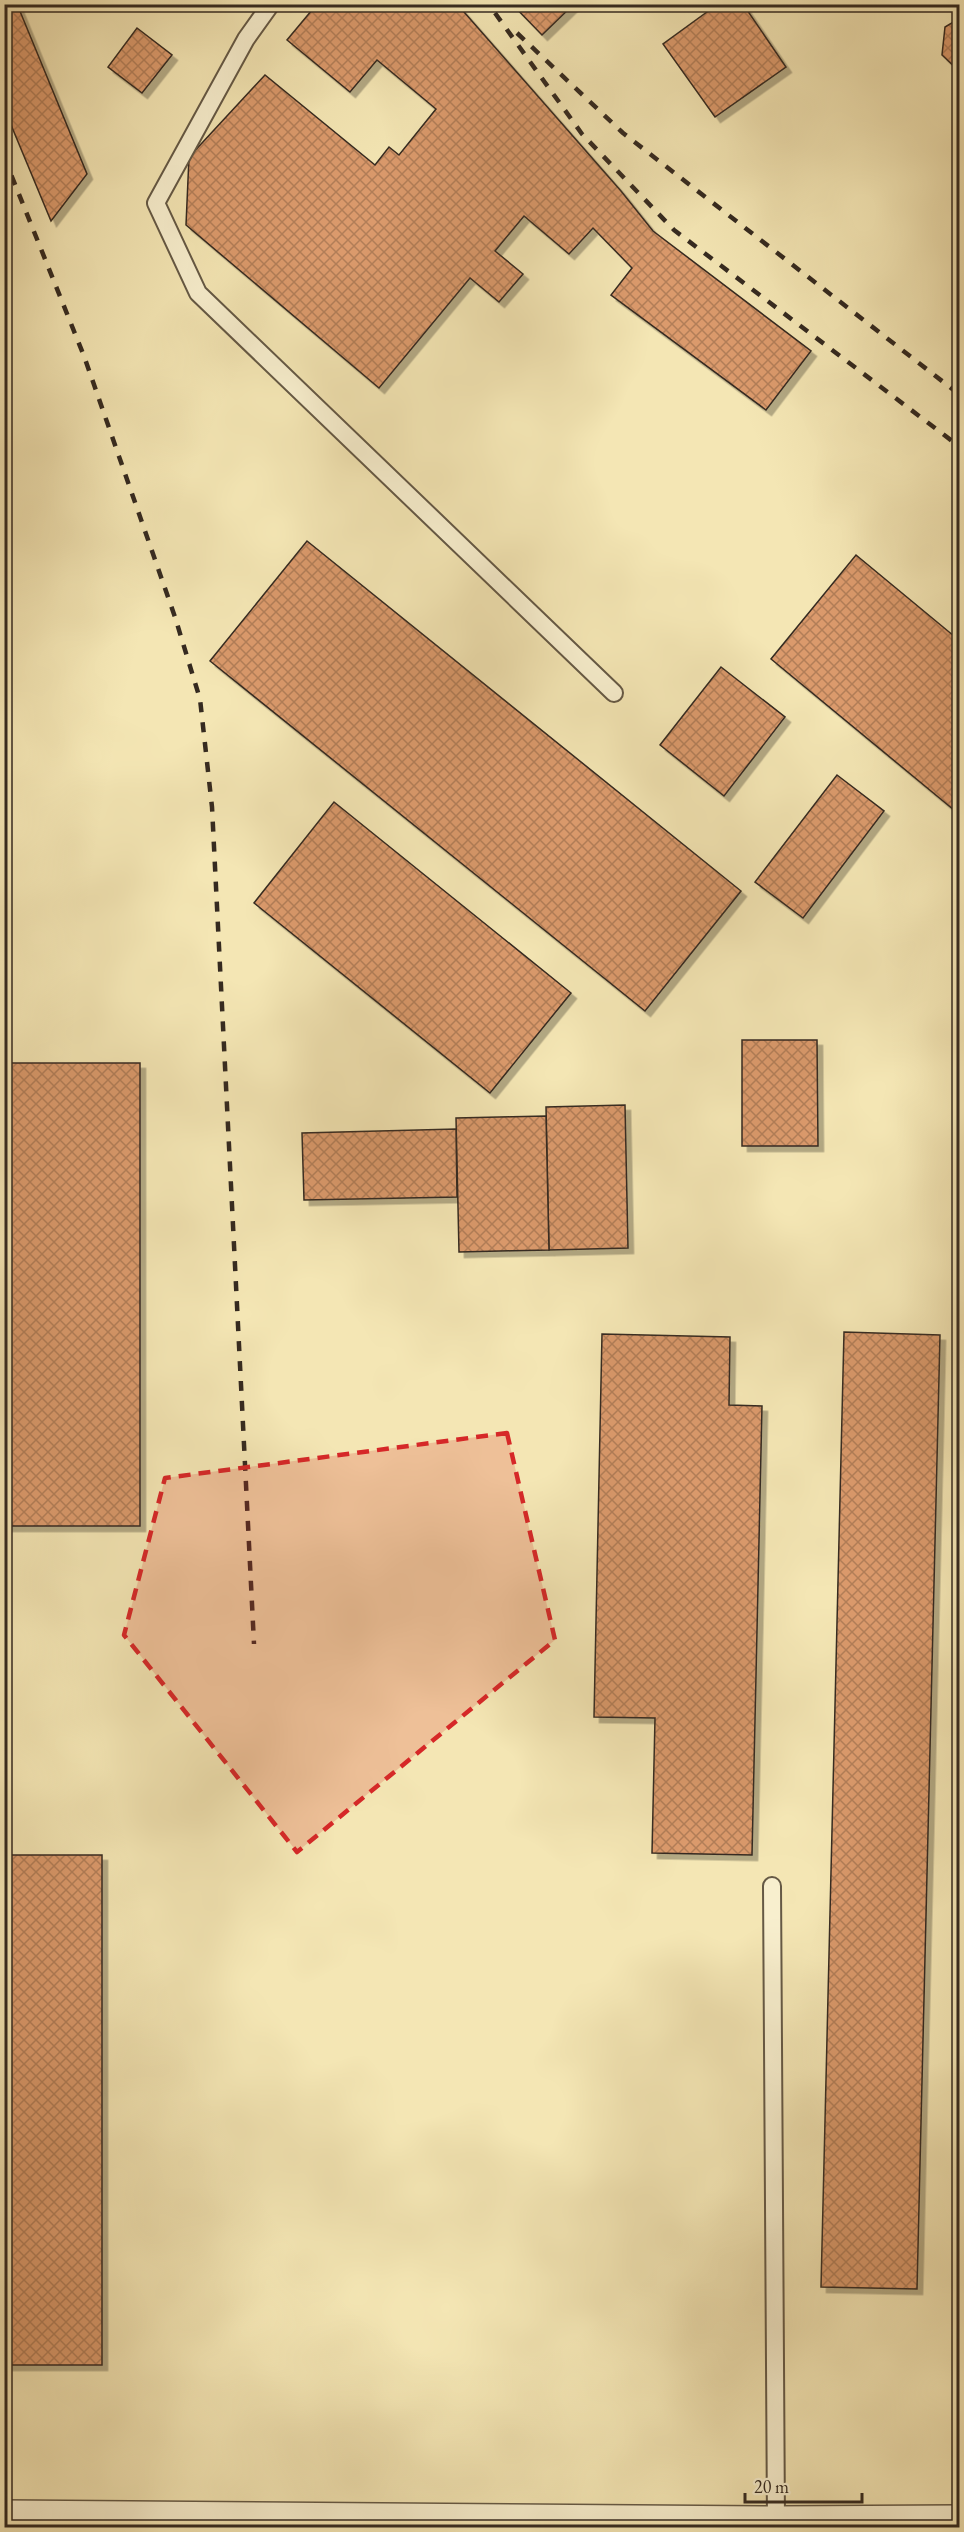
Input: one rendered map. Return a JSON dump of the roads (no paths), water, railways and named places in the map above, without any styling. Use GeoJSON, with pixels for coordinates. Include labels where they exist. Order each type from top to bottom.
{"type":"FeatureCollection","features":[{"type":"Feature","properties":{"kind":"street"},"geometry":{"type":"LineString","coordinates":[[4,2517],[776,2523],[960,2522]]}},
{"type":"Feature","properties":{"kind":"lane"},"geometry":{"type":"LineString","coordinates":[[271,4],[246,39],[156,203],[198,293],[614,693]]}},
{"type":"Feature","properties":{"kind":"lane"},"geometry":{"type":"LineString","coordinates":[[771,1886],[776,2523]]}},
{"type":"Feature","properties":{"kind":"railway"},"geometry":{"type":"LineString","coordinates":[[495,13],[582,134],[674,230],[960,447]]}},
{"type":"Feature","properties":{"kind":"railway"},"geometry":{"type":"LineString","coordinates":[[517,33],[623,133],[960,395]]}},
{"type":"Feature","properties":{"kind":"railway"},"geometry":{"type":"LineString","coordinates":[[4,157],[84,356],[175,617],[200,699],[212,807],[254,1644]]}}]}
